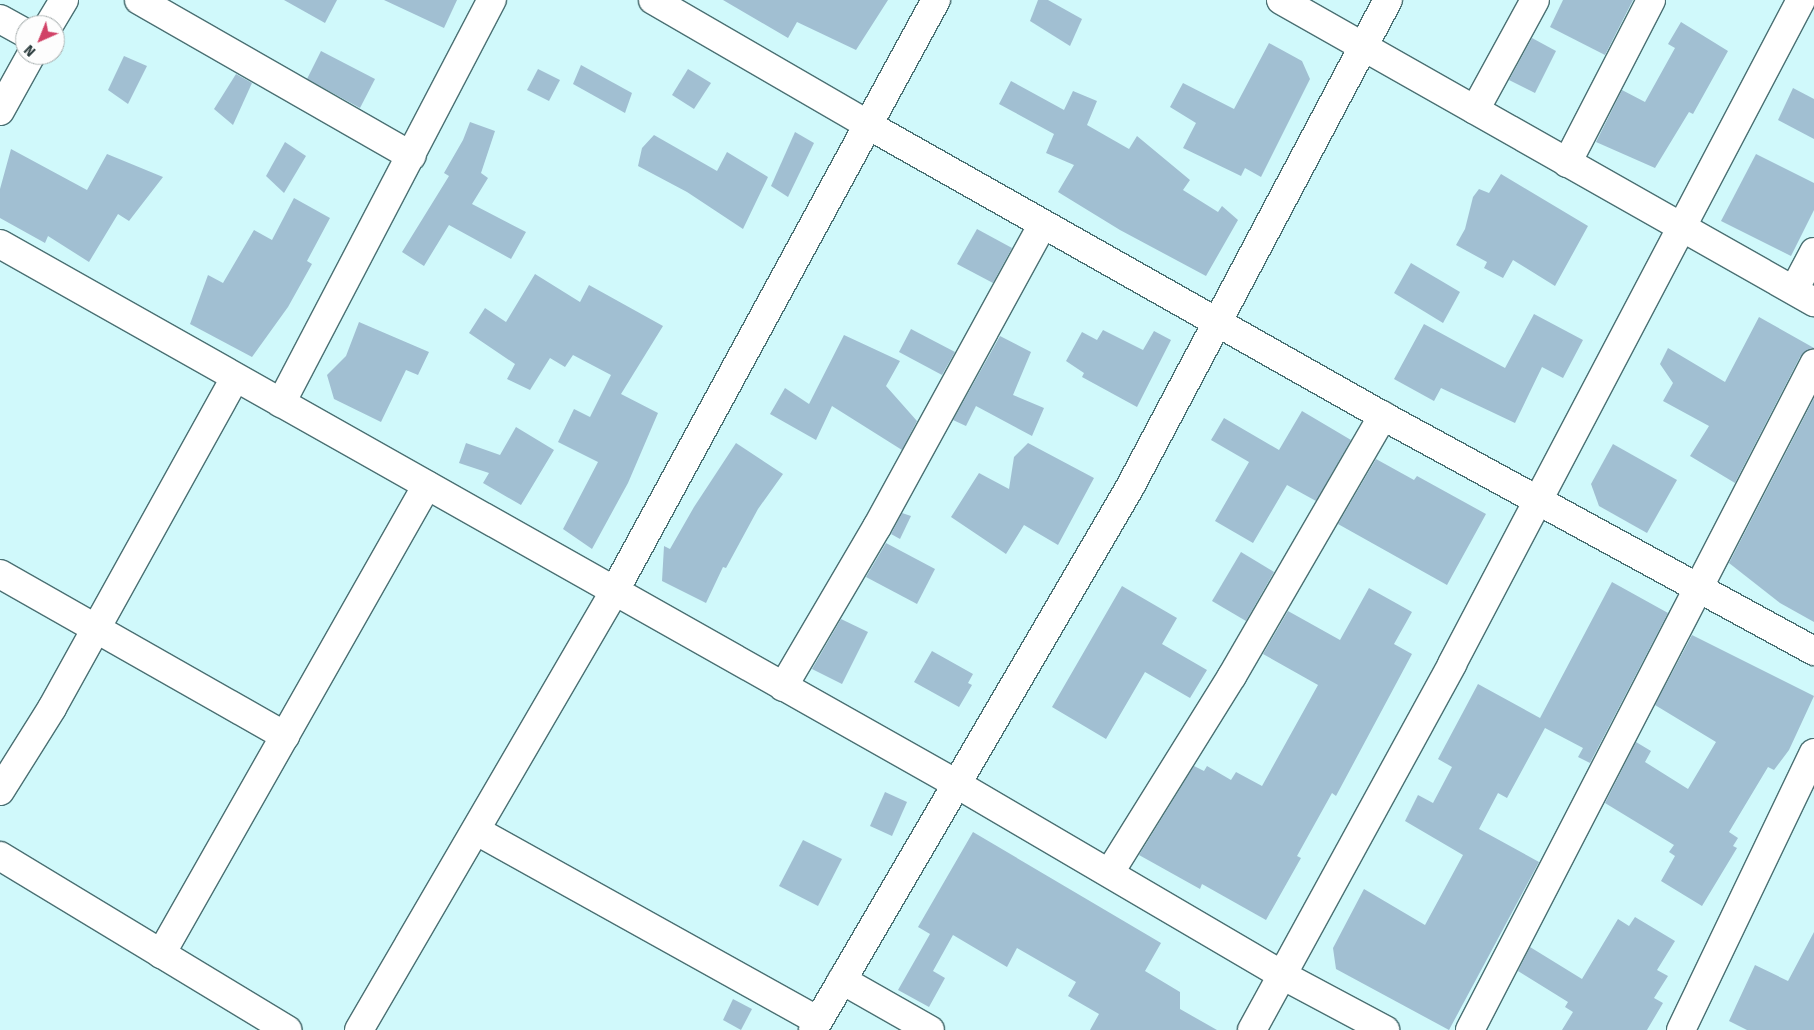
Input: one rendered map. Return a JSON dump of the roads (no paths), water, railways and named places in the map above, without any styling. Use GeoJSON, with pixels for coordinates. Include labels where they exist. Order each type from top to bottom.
{"type":"FeatureCollection","features":[{"type":"Feature","properties":{"kind":"street"},"geometry":{"type":"LineString","coordinates":[[55,15],[64,0]]}},
{"type":"Feature","properties":{"kind":"street"},"geometry":{"type":"LineString","coordinates":[[139,0],[411,156]]}},
{"type":"Feature","properties":{"kind":"street"},"geometry":{"type":"LineString","coordinates":[[281,403],[492,0]]}},
{"type":"Feature","properties":{"kind":"street"},"geometry":{"type":"LineString","coordinates":[[653,0],[870,126],[1219,321],[1383,416],[1700,587],[1814,651]]}},
{"type":"Feature","properties":{"kind":"street"},"geometry":{"type":"LineString","coordinates":[[359,1030],[477,831],[614,592],[870,126],[936,0]]}},
{"type":"Feature","properties":{"kind":"street"},"geometry":{"type":"LineString","coordinates":[[1281,0],[1804,296],[1814,252]]}},
{"type":"Feature","properties":{"kind":"street"},"geometry":{"type":"LineString","coordinates":[[477,831],[816,1026],[1111,520],[1219,321],[1388,0]]}},
{"type":"Feature","properties":{"kind":"street"},"geometry":{"type":"LineString","coordinates":[[1475,110],[1535,0]]}},
{"type":"Feature","properties":{"kind":"street"},"geometry":{"type":"LineString","coordinates":[[1567,163],[1651,0]]}},
{"type":"Feature","properties":{"kind":"street"},"geometry":{"type":"LineString","coordinates":[[1252,1030],[1452,664],[1537,499],[1683,229],[1800,0]]}},
{"type":"Feature","properties":{"kind":"street"},"geometry":{"type":"LineString","coordinates":[[0,19],[15,27]]}},
{"type":"Feature","properties":{"kind":"street"},"geometry":{"type":"LineString","coordinates":[[0,111],[26,65]]}},
{"type":"Feature","properties":{"kind":"street"},"geometry":{"type":"LineString","coordinates":[[783,687],[877,527],[1043,224]]}},
{"type":"Feature","properties":{"kind":"street"},"geometry":{"type":"LineString","coordinates":[[0,244],[614,592],[956,783],[1282,975],[1385,1030]]}},
{"type":"Feature","properties":{"kind":"street"},"geometry":{"type":"LineString","coordinates":[[1470,1030],[1814,364]]}},
{"type":"Feature","properties":{"kind":"street"},"geometry":{"type":"LineString","coordinates":[[0,791],[52,708],[94,628],[235,378]]}},
{"type":"Feature","properties":{"kind":"street"},"geometry":{"type":"LineString","coordinates":[[1110,872],[1232,676],[1383,416]]}},
{"type":"Feature","properties":{"kind":"street"},"geometry":{"type":"LineString","coordinates":[[162,954],[427,485]]}},
{"type":"Feature","properties":{"kind":"street"},"geometry":{"type":"LineString","coordinates":[[0,574],[285,736]]}},
{"type":"Feature","properties":{"kind":"street"},"geometry":{"type":"LineString","coordinates":[[1681,1030],[1814,753]]}},
{"type":"Feature","properties":{"kind":"street"},"geometry":{"type":"LineString","coordinates":[[0,856],[287,1030]]}},
{"type":"Feature","properties":{"kind":"street"},"geometry":{"type":"LineString","coordinates":[[842,980],[930,1030]]}}]}
